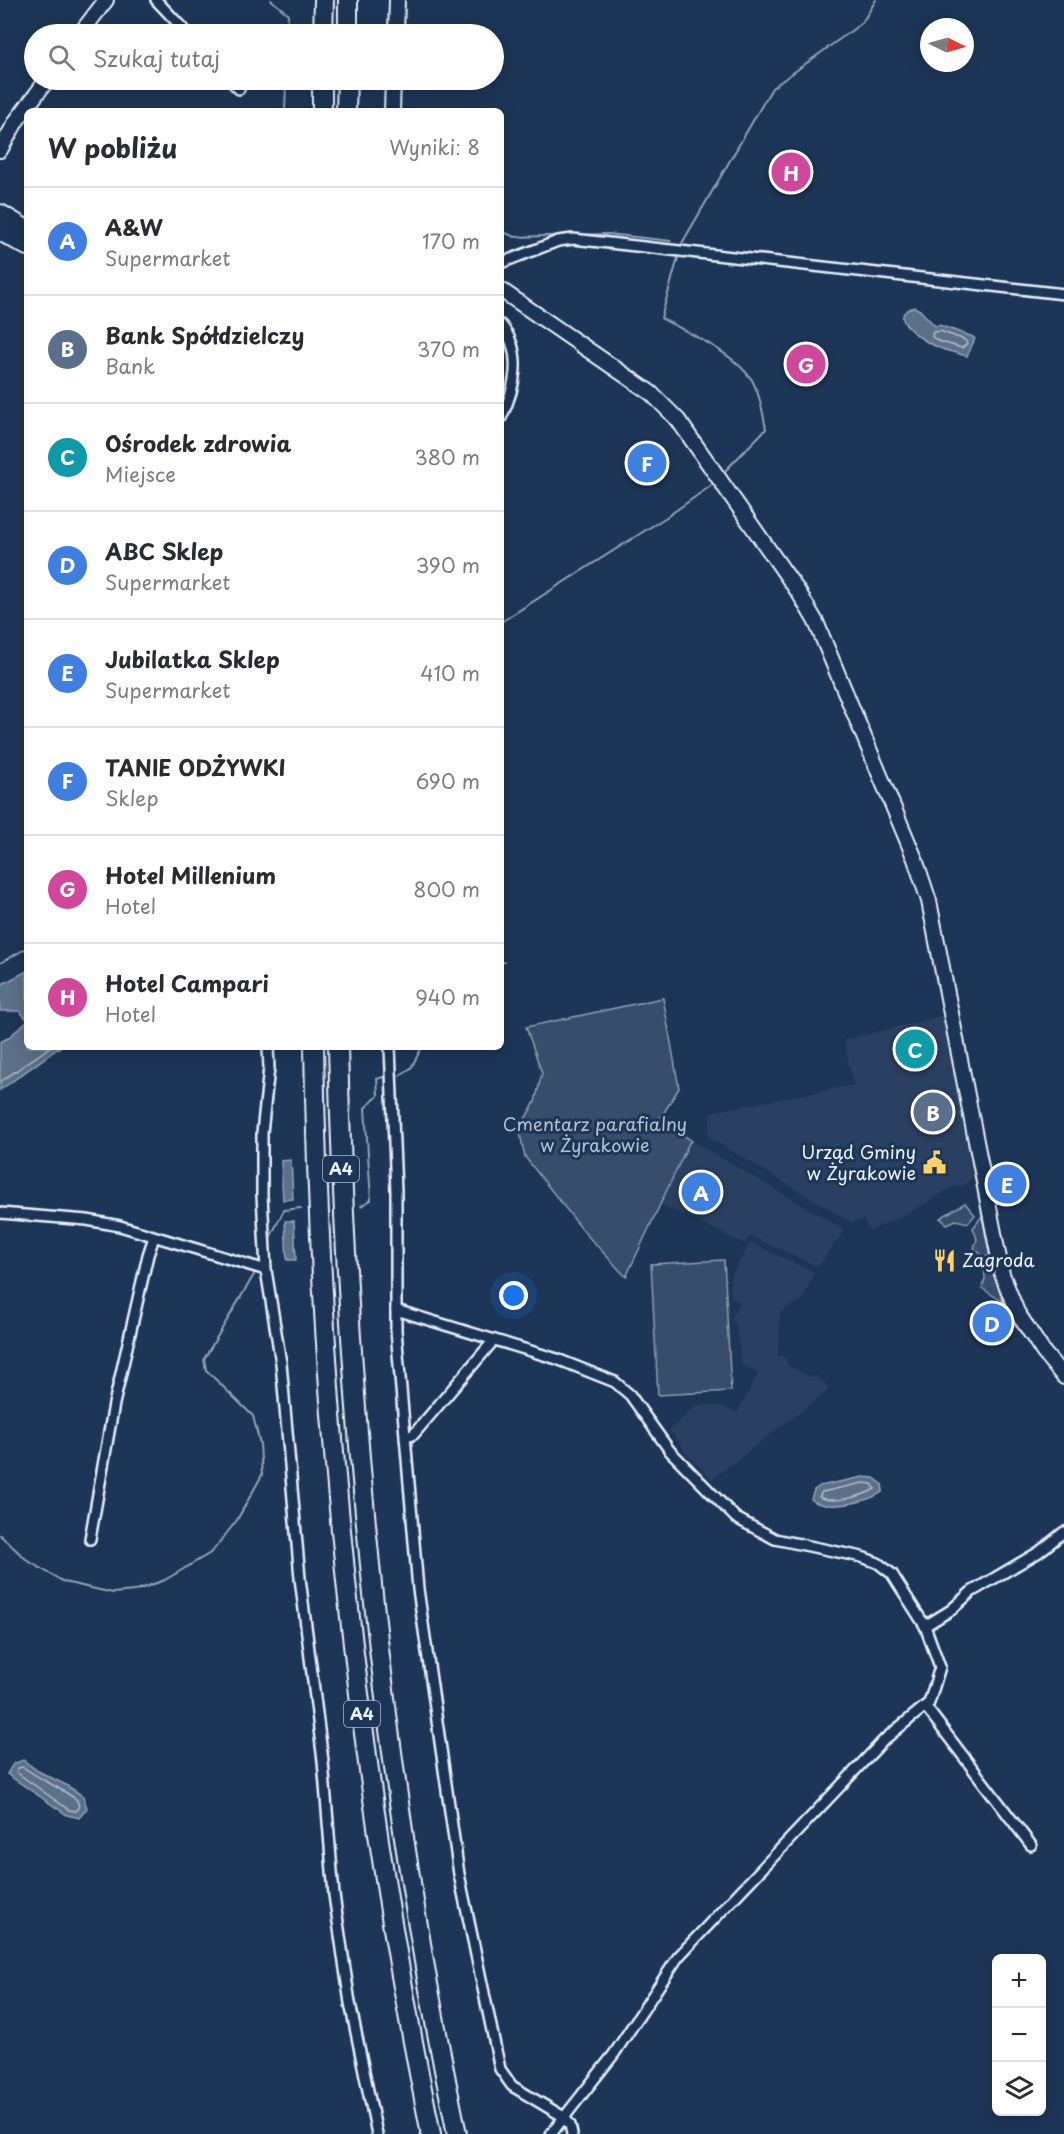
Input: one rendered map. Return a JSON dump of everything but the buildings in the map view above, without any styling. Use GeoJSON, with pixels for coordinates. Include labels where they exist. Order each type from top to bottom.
{"type":"FeatureCollection","features":[{"type":"Feature","properties":{"kind":"highway"},"geometry":{"type":"LineString","coordinates":[[323,24],[324,0]]}},
{"type":"Feature","properties":{"kind":"highway"},"geometry":{"type":"LineString","coordinates":[[348,0],[348,24]]}},
{"type":"Feature","properties":{"kind":"highway"},"geometry":{"type":"LineString","coordinates":[[322,90],[322,108]]}},
{"type":"Feature","properties":{"kind":"highway"},"geometry":{"type":"LineString","coordinates":[[346,108],[347,90]]}},
{"type":"Feature","properties":{"kind":"highway"},"geometry":{"type":"LineString","coordinates":[[0,214],[24,228]]}},
{"type":"Feature","properties":{"kind":"highway"},"geometry":{"type":"LineString","coordinates":[[0,231],[24,244]]}},
{"type":"Feature","properties":{"kind":"highway","name":"A4"},"geometry":{"type":"LineString","coordinates":[[314,1050],[316,1163],[323,1287],[336,1472],[350,1613],[370,1776],[401,1980],[432,2134]]}},
{"type":"Feature","properties":{"kind":"highway","name":"A4"},"geometry":{"type":"LineString","coordinates":[[338,1050],[340,1164],[362,1492],[386,1709],[424,1967],[457,2134]]}},
{"type":"Feature","properties":{"kind":"street"},"geometry":{"type":"LineString","coordinates":[[88,24],[106,0]]}},
{"type":"Feature","properties":{"kind":"street"},"geometry":{"type":"LineString","coordinates":[[156,0],[179,24]]}},
{"type":"Feature","properties":{"kind":"street"},"geometry":{"type":"LineString","coordinates":[[396,24],[397,0]]}},
{"type":"Feature","properties":{"kind":"street"},"geometry":{"type":"LineString","coordinates":[[26,108],[40,90]]}},
{"type":"Feature","properties":{"kind":"street"},"geometry":{"type":"LineString","coordinates":[[392,108],[393,90]]}},
{"type":"Feature","properties":{"kind":"street"},"geometry":{"type":"LineString","coordinates":[[0,150],[24,111]]}},
{"type":"Feature","properties":{"kind":"street"},"geometry":{"type":"LineString","coordinates":[[0,137],[17,120]]}},
{"type":"Feature","properties":{"kind":"street"},"geometry":{"type":"LineString","coordinates":[[504,262],[558,241],[596,241],[1064,294]]}},
{"type":"Feature","properties":{"kind":"street"},"geometry":{"type":"LineString","coordinates":[[504,292],[651,393],[678,420],[799,593],[816,622],[915,859],[929,901],[1002,1274],[1017,1312],[1044,1353],[1064,1377]]}},
{"type":"Feature","properties":{"kind":"street"},"geometry":{"type":"LineString","coordinates":[[504,330],[511,339],[516,368],[504,412]]}},
{"type":"Feature","properties":{"kind":"street"},"geometry":{"type":"LineString","coordinates":[[268,1050],[270,1068],[262,1133],[262,1195],[266,1270],[281,1363],[299,1568],[322,1761],[333,1895],[350,2003],[378,2134]]}},
{"type":"Feature","properties":{"kind":"street"},"geometry":{"type":"LineString","coordinates":[[390,1050],[396,1191],[396,1310],[405,1438],[418,1589],[459,1874],[500,2069],[512,2086],[564,2117],[570,2125],[572,2134]]}},
{"type":"Feature","properties":{"kind":"street"},"geometry":{"type":"LineString","coordinates":[[0,1213],[87,1220],[120,1226],[266,1270]]}},
{"type":"Feature","properties":{"kind":"street"},"geometry":{"type":"LineString","coordinates":[[90,1539],[114,1404],[154,1237]]}},
{"type":"Feature","properties":{"kind":"street"},"geometry":{"type":"LineString","coordinates":[[396,1310],[557,1359],[615,1382],[630,1395],[670,1451],[736,1518],[775,1539],[862,1557],[878,1563],[892,1574],[925,1626],[940,1667],[929,1703],[885,1739],[678,1958],[614,2054],[551,2134]]}},
{"type":"Feature","properties":{"kind":"street"},"geometry":{"type":"LineString","coordinates":[[405,1438],[414,1434],[494,1340]]}},
{"type":"Feature","properties":{"kind":"street"},"geometry":{"type":"LineString","coordinates":[[925,1626],[984,1584],[1039,1552],[1064,1532]]}},
{"type":"Feature","properties":{"kind":"street"},"geometry":{"type":"LineString","coordinates":[[925,1706],[1031,1845]]}},
{"type":"Feature","properties":{"kind":"shaded area"},"geometry":{"type":"Polygon","coordinates":[[[942,1016],[946,1018],[975,1174],[962,1187],[954,1186],[912,1211],[870,1231],[863,1220],[851,1222],[708,1137],[711,1112],[853,1085],[844,1040],[942,1016]]]}},
{"type":"Feature","properties":{"kind":"shaded area"},"geometry":{"type":"Polygon","coordinates":[[[692,1141],[845,1230],[819,1265],[814,1265],[750,1236],[745,1244],[660,1204],[692,1141]]]}},
{"type":"Feature","properties":{"kind":"shaded area"},"geometry":{"type":"Polygon","coordinates":[[[750,1243],[815,1272],[802,1300],[780,1312],[778,1355],[786,1358],[788,1365],[810,1377],[816,1376],[830,1389],[712,1479],[685,1452],[669,1430],[698,1405],[722,1406],[737,1413],[758,1374],[741,1363],[736,1323],[731,1320],[740,1302],[731,1297],[730,1278],[750,1243]]]}},
{"type":"Feature","properties":{"kind":"green space","name":"Cmentarz parafialny w Żyrakowie"},"geometry":{"type":"Polygon","coordinates":[[[663,998],[679,1088],[660,1119],[692,1141],[689,1143],[626,1277],[585,1233],[525,1157],[519,1129],[535,1102],[542,1073],[526,1027],[663,998]]]}},
{"type":"Feature","properties":{"kind":"green space"},"geometry":{"type":"Polygon","coordinates":[[[965,1203],[975,1215],[968,1223],[956,1220],[947,1224],[940,1218],[965,1203]]]}},
{"type":"Feature","properties":{"kind":"green space"},"geometry":{"type":"Polygon","coordinates":[[[982,1216],[990,1256],[984,1257],[974,1248],[977,1239],[973,1228],[982,1216]]]}},
{"type":"Feature","properties":{"kind":"green space"},"geometry":{"type":"Polygon","coordinates":[[[724,1260],[731,1391],[658,1395],[651,1264],[724,1260]]]}},
{"type":"Feature","properties":{"kind":"green space"},"geometry":{"type":"Polygon","coordinates":[[[991,1260],[1003,1302],[982,1288],[985,1279],[984,1262],[991,1260]]]}},
{"type":"Feature","properties":{"kind":"water"},"geometry":{"type":"Polygon","coordinates":[[[914,307],[920,310],[935,326],[939,325],[973,337],[975,339],[967,356],[935,346],[908,328],[903,316],[906,311],[914,307]]]}},
{"type":"Feature","properties":{"kind":"water"},"geometry":{"type":"Polygon","coordinates":[[[24,973],[24,1016],[19,1011],[0,1011],[0,985],[24,973]]]}},
{"type":"Feature","properties":{"kind":"water"},"geometry":{"type":"Polygon","coordinates":[[[24,1024],[24,1050],[56,1050],[0,1090],[0,1042],[24,1024]]]}},
{"type":"Feature","properties":{"kind":"water"},"geometry":{"type":"Polygon","coordinates":[[[291,1160],[293,1199],[283,1200],[281,1161],[291,1160]]]}},
{"type":"Feature","properties":{"kind":"water"},"geometry":{"type":"Polygon","coordinates":[[[285,1221],[294,1221],[296,1260],[287,1260],[285,1221]]]}},
{"type":"Feature","properties":{"kind":"water"},"geometry":{"type":"Polygon","coordinates":[[[863,1477],[874,1478],[882,1484],[883,1491],[869,1499],[847,1504],[825,1505],[811,1499],[814,1490],[820,1486],[863,1477]]]}},
{"type":"Feature","properties":{"kind":"water"},"geometry":{"type":"Polygon","coordinates":[[[23,1760],[83,1796],[87,1808],[79,1818],[67,1815],[7,1774],[13,1764],[23,1760]]]}},
{"type":"Feature","properties":{"kind":"waterway"},"geometry":{"type":"LineString","coordinates":[[271,0],[288,14],[288,24]]}},
{"type":"Feature","properties":{"kind":"waterway"},"geometry":{"type":"LineString","coordinates":[[681,245],[772,88],[862,23],[876,0]]}},
{"type":"Feature","properties":{"kind":"waterway"},"geometry":{"type":"LineString","coordinates":[[285,108],[286,90]]}},
{"type":"Feature","properties":{"kind":"waterway"},"geometry":{"type":"LineString","coordinates":[[504,232],[515,237],[608,234],[671,241]]}},
{"type":"Feature","properties":{"kind":"waterway"},"geometry":{"type":"LineString","coordinates":[[678,258],[661,318],[723,352],[744,370],[752,380],[757,392],[766,429],[723,473]]}},
{"type":"Feature","properties":{"kind":"waterway"},"geometry":{"type":"LineString","coordinates":[[504,620],[668,516],[712,485]]}},
{"type":"Feature","properties":{"kind":"waterway"},"geometry":{"type":"LineString","coordinates":[[0,963],[24,950]]}},
{"type":"Feature","properties":{"kind":"waterway"},"geometry":{"type":"LineString","coordinates":[[399,1076],[411,1068],[420,1050]]}},
{"type":"Feature","properties":{"kind":"waterway"},"geometry":{"type":"LineString","coordinates":[[361,1206],[371,1200],[365,1108],[378,1096],[377,1079],[386,1076]]}},
{"type":"Feature","properties":{"kind":"waterway"},"geometry":{"type":"LineString","coordinates":[[269,1240],[284,1210],[301,1208]]}},
{"type":"Feature","properties":{"kind":"waterway"},"geometry":{"type":"LineString","coordinates":[[0,1535],[28,1561],[64,1582],[113,1593],[134,1591],[165,1580],[212,1552],[237,1520],[262,1475],[260,1444],[253,1416],[206,1370],[204,1359],[255,1273]]}},
{"type":"Feature","properties":{"kind":"place","name":"Hotel Campari"},"geometry":{"type":"Point","coordinates":[791,172]}},
{"type":"Feature","properties":{"kind":"place","name":"Hotel Millenium"},"geometry":{"type":"Point","coordinates":[806,364]}},
{"type":"Feature","properties":{"kind":"place","name":"TANIE ODŻYWKI"},"geometry":{"type":"Point","coordinates":[647,463]}},
{"type":"Feature","properties":{"kind":"place","name":"Ośrodek zdrowia"},"geometry":{"type":"Point","coordinates":[915,1049]}},
{"type":"Feature","properties":{"kind":"place","name":"Bank Spółdzielczy"},"geometry":{"type":"Point","coordinates":[933,1112]}},
{"type":"Feature","properties":{"kind":"place","name":"Urząd Gminy w Żyrakowie"},"geometry":{"type":"Point","coordinates":[934,1163]}},
{"type":"Feature","properties":{"kind":"place","name":"Jubilatka Sklep"},"geometry":{"type":"Point","coordinates":[1007,1184]}},
{"type":"Feature","properties":{"kind":"place","name":"A&W"},"geometry":{"type":"Point","coordinates":[701,1192]}},
{"type":"Feature","properties":{"kind":"place","name":"Zagroda"},"geometry":{"type":"Point","coordinates":[944,1261]}},
{"type":"Feature","properties":{"kind":"place","name":"ABC Sklep"},"geometry":{"type":"Point","coordinates":[992,1323]}}]}
